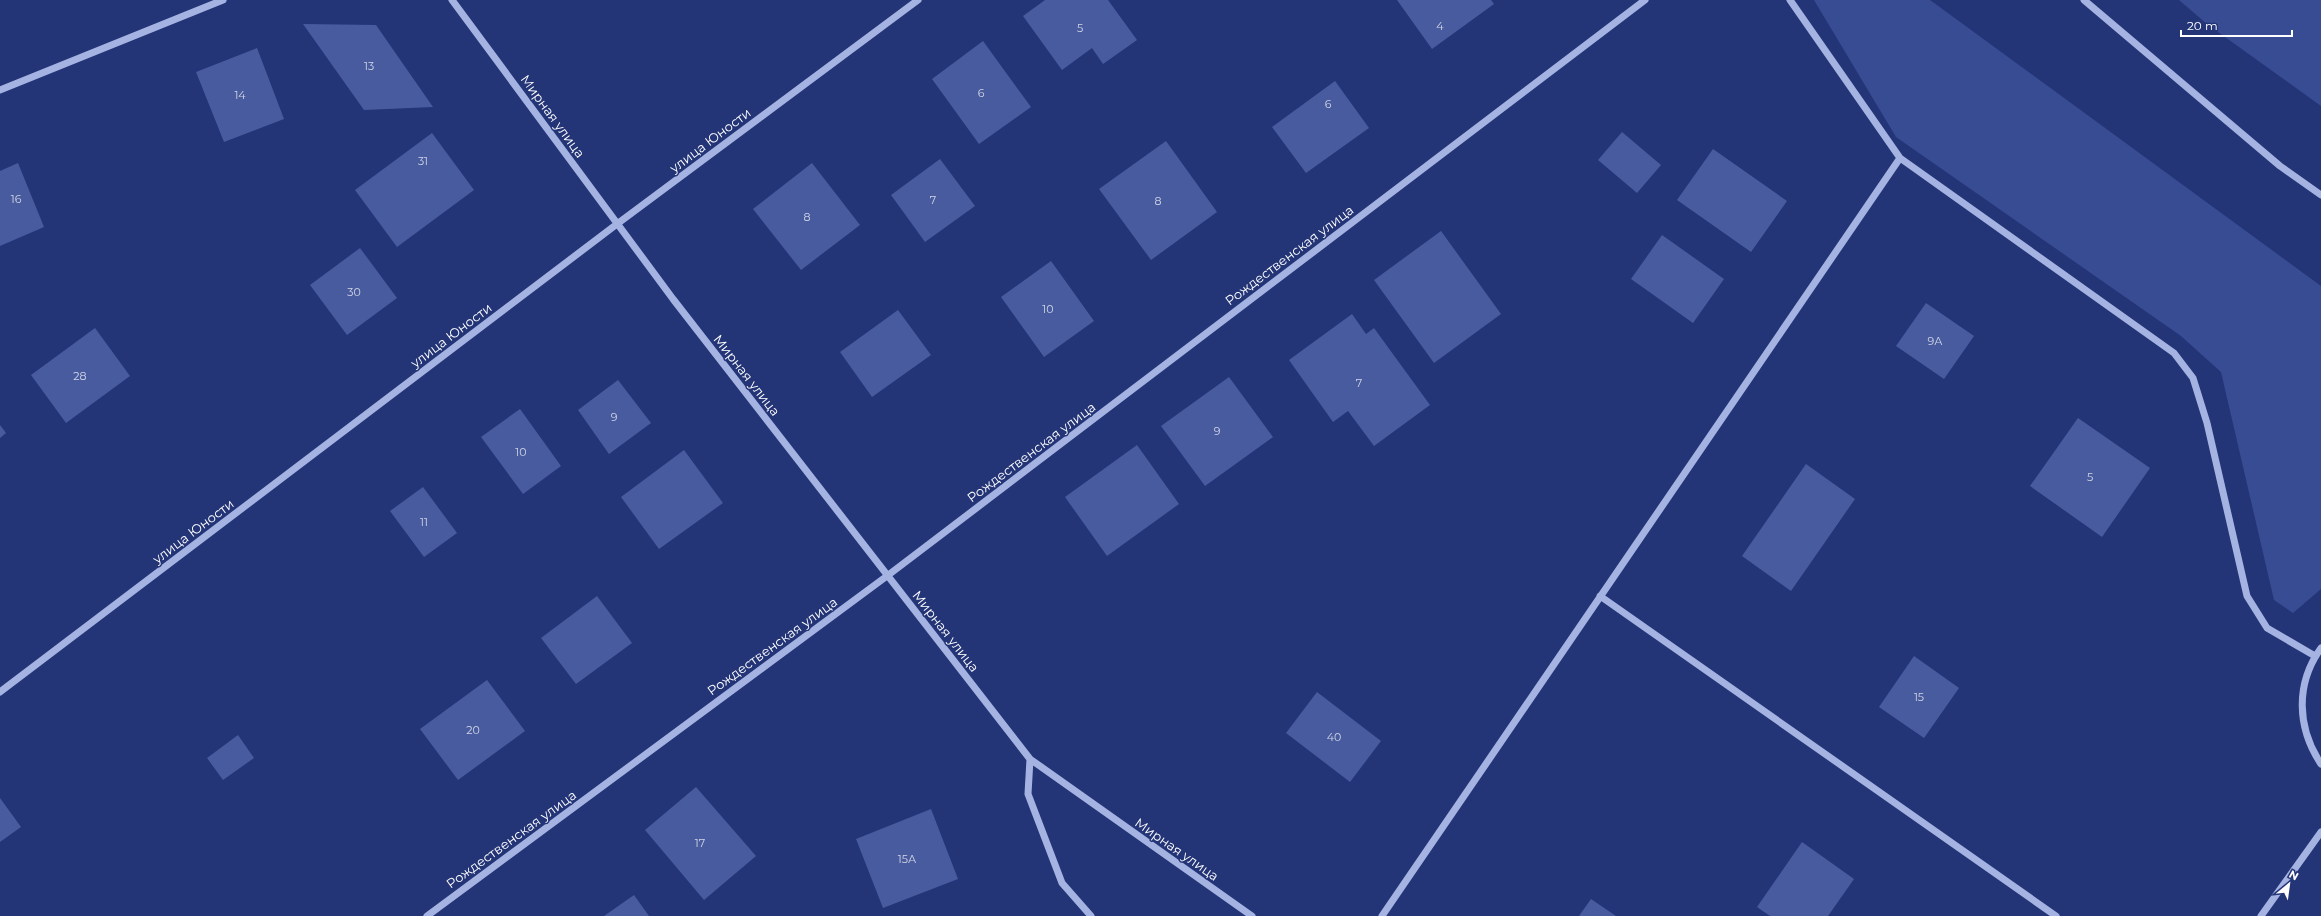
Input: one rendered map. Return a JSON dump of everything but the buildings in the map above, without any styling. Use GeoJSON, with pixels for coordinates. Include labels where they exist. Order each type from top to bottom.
{"type":"FeatureCollection","features":[{"type":"Feature","properties":{"kind":"street"},"geometry":{"type":"LineString","coordinates":[[0,90],[223,0]]}},
{"type":"Feature","properties":{"kind":"street","name":"Мирная улица"},"geometry":{"type":"LineString","coordinates":[[452,0],[617,224],[887,576],[1030,759],[1252,916]]}},
{"type":"Feature","properties":{"kind":"street","name":"улица Юности"},"geometry":{"type":"LineString","coordinates":[[0,692],[617,224],[918,0]]}},
{"type":"Feature","properties":{"kind":"street","name":"Рождественская улица"},"geometry":{"type":"LineString","coordinates":[[427,916],[887,576],[1645,0]]}},
{"type":"Feature","properties":{"kind":"street"},"geometry":{"type":"LineString","coordinates":[[1790,0],[1900,158],[2174,353],[2193,378],[2205,415],[2246,596],[2267,628],[2315,656]]}},
{"type":"Feature","properties":{"kind":"street"},"geometry":{"type":"LineString","coordinates":[[2084,0],[2280,166],[2321,195]]}},
{"type":"Feature","properties":{"kind":"street"},"geometry":{"type":"LineString","coordinates":[[1382,916],[1900,158]]}},
{"type":"Feature","properties":{"kind":"street"},"geometry":{"type":"LineString","coordinates":[[1600,596],[2056,916]]}},
{"type":"Feature","properties":{"kind":"street"},"geometry":{"type":"LineString","coordinates":[[2321,648],[2315,656],[2308,671],[2302,705],[2303,723],[2307,739],[2321,764]]}},
{"type":"Feature","properties":{"kind":"street"},"geometry":{"type":"LineString","coordinates":[[1030,759],[1028,794],[1062,884],[1091,916]]}},
{"type":"Feature","properties":{"kind":"street"},"geometry":{"type":"LineString","coordinates":[[2261,916],[2321,832]]}},
{"type":"Feature","properties":{"kind":"shaded area"},"geometry":{"type":"Polygon","coordinates":[[[1814,0],[1930,0],[2321,286],[2321,589],[2293,613],[2274,600],[2221,372],[2181,336],[1896,137],[1814,0]]]}},
{"type":"Feature","properties":{"kind":"shaded area"},"geometry":{"type":"Polygon","coordinates":[[[2179,0],[2321,0],[2321,106],[2207,24],[2179,0]]]}}]}
